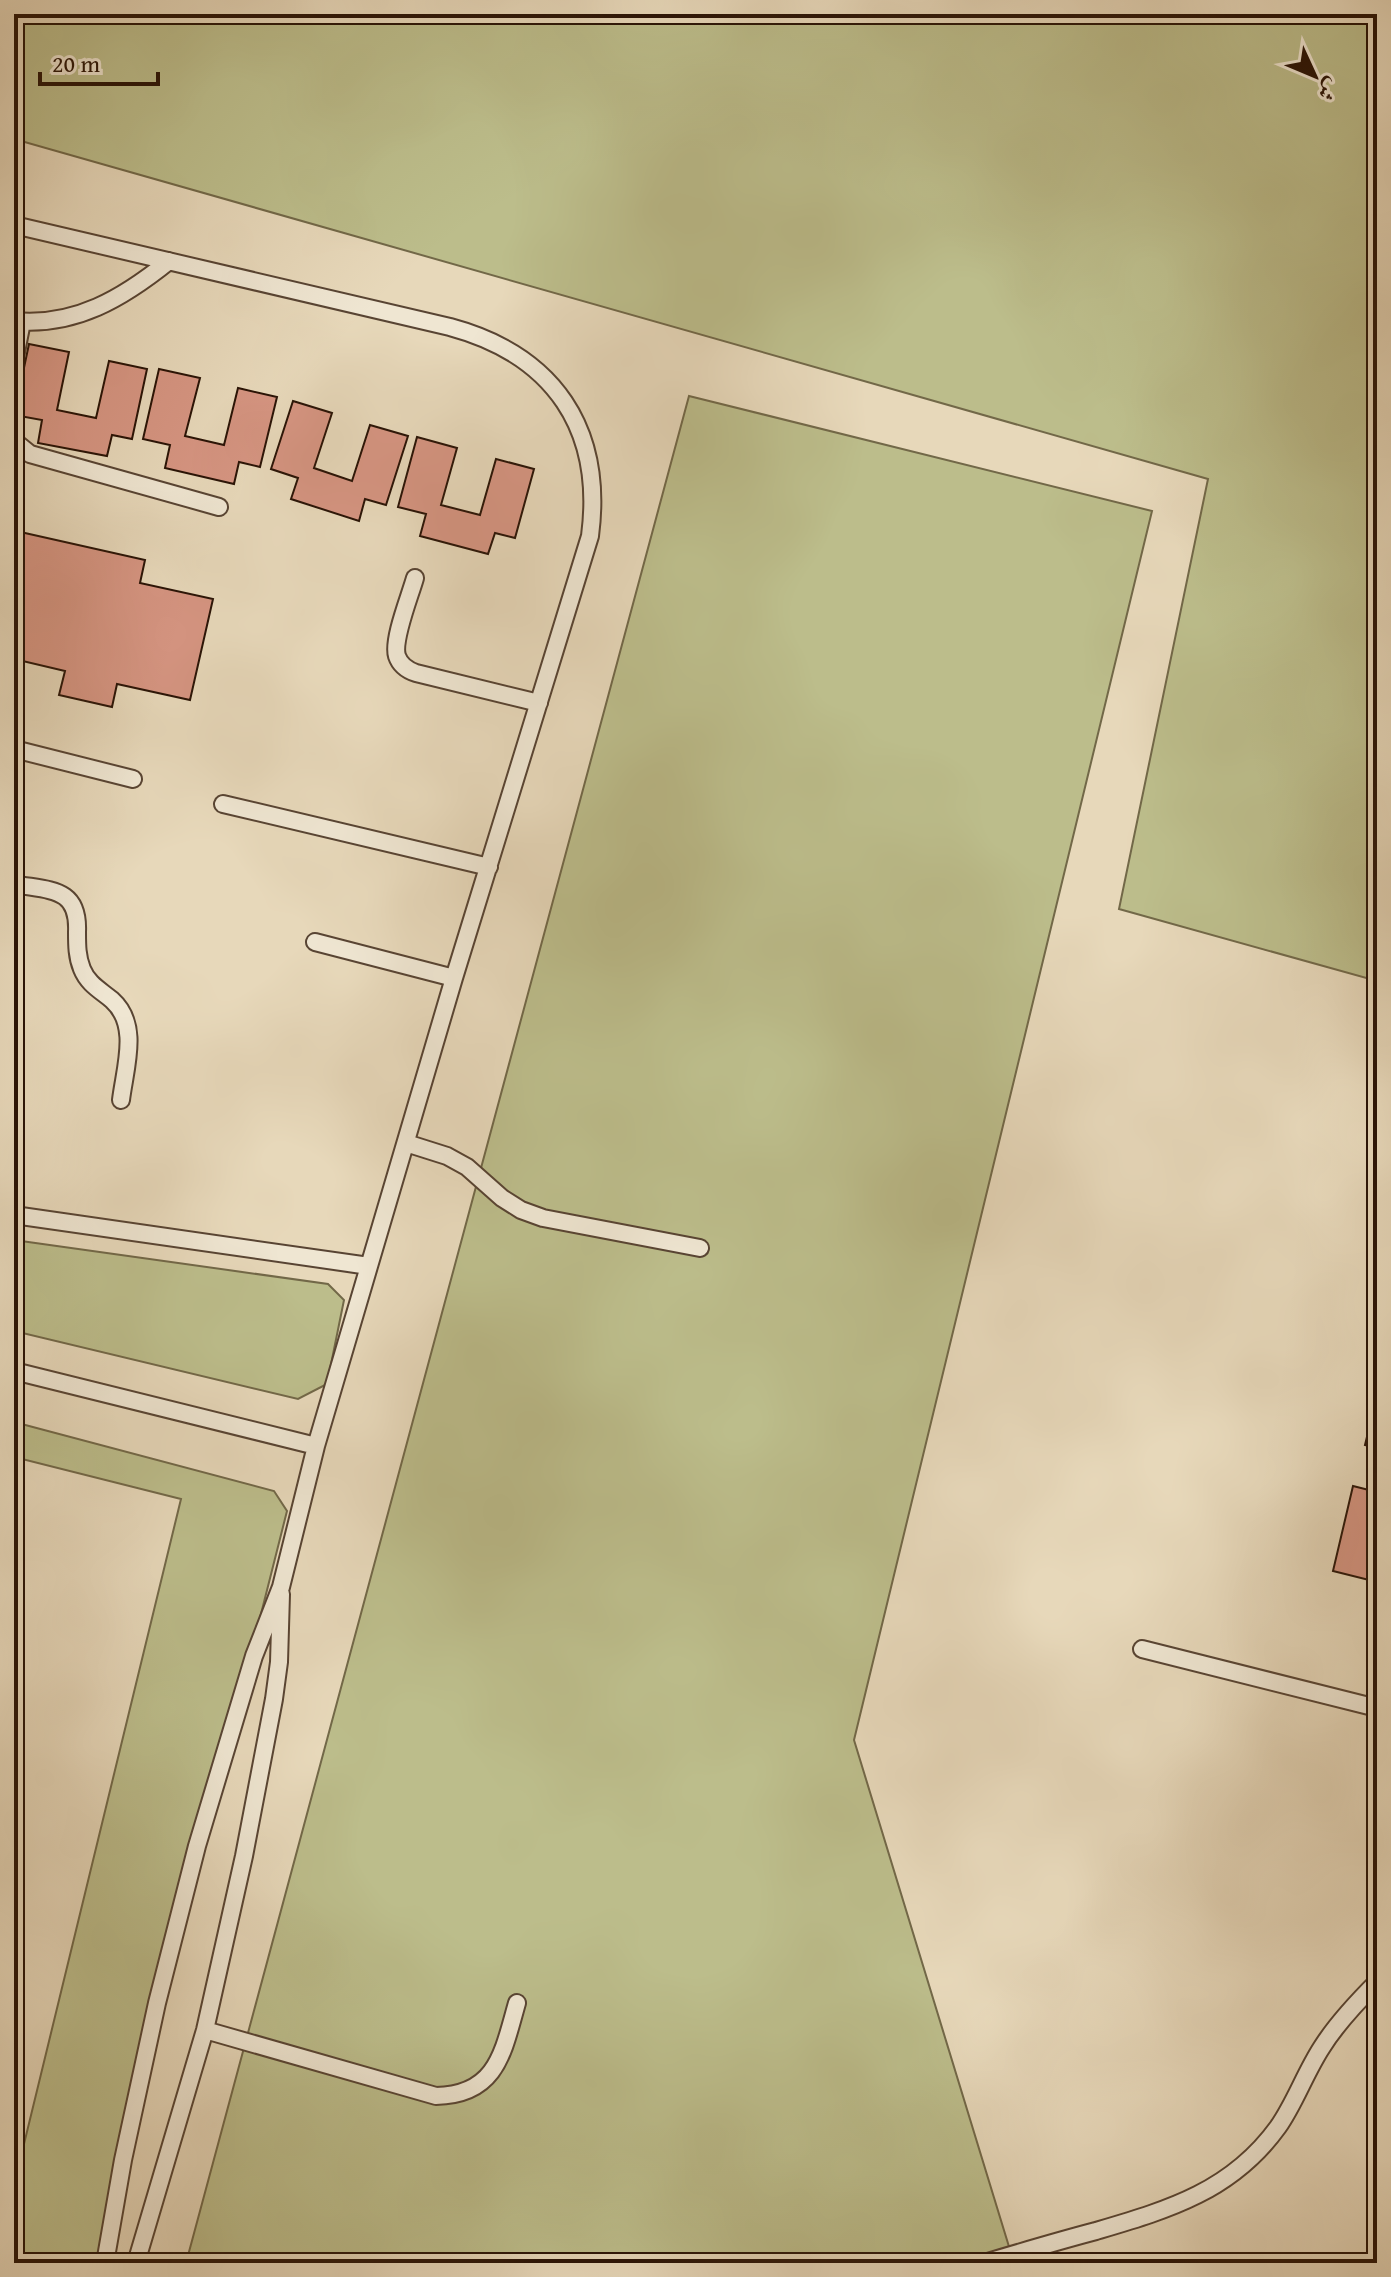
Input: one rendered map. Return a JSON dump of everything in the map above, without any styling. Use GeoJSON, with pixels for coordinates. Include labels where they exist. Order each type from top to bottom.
{"type":"FeatureCollection","features":[{"type":"Feature","properties":{"kind":"lane"},"geometry":{"type":"LineString","coordinates":[[14,225],[480,335],[534,367],[555,389],[573,415],[585,444],[592,474],[594,505],[590,536],[454,978],[316,1446],[281,1587],[254,1656],[197,1846],[154,2017],[123,2160],[105,2263]]}},
{"type":"Feature","properties":{"kind":"lane"},"geometry":{"type":"LineString","coordinates":[[14,362],[18,322],[80,314],[108,303],[134,289],[169,261]]}},
{"type":"Feature","properties":{"kind":"lane"},"geometry":{"type":"LineString","coordinates":[[14,441],[30,454],[219,507]]}},
{"type":"Feature","properties":{"kind":"lane"},"geometry":{"type":"LineString","coordinates":[[415,578],[397,642],[397,658],[402,664],[416,673],[539,703]]}},
{"type":"Feature","properties":{"kind":"lane"},"geometry":{"type":"LineString","coordinates":[[14,749],[133,779]]}},
{"type":"Feature","properties":{"kind":"lane"},"geometry":{"type":"LineString","coordinates":[[223,804],[489,867]]}},
{"type":"Feature","properties":{"kind":"lane"},"geometry":{"type":"LineString","coordinates":[[14,884],[61,894],[73,904],[78,918],[78,955],[82,969],[90,982],[120,1008],[129,1032],[121,1100]]}},
{"type":"Feature","properties":{"kind":"lane"},"geometry":{"type":"LineString","coordinates":[[315,942],[454,978]]}},
{"type":"Feature","properties":{"kind":"lane"},"geometry":{"type":"LineString","coordinates":[[406,1143],[457,1161],[502,1198],[521,1210],[543,1218],[700,1248]]}},
{"type":"Feature","properties":{"kind":"lane"},"geometry":{"type":"LineString","coordinates":[[14,1215],[369,1266]]}},
{"type":"Feature","properties":{"kind":"lane"},"geometry":{"type":"LineString","coordinates":[[14,1371],[316,1446]]}},
{"type":"Feature","properties":{"kind":"lane"},"geometry":{"type":"LineString","coordinates":[[136,2263],[205,2030],[244,1856],[274,1699],[279,1662],[281,1587]]}},
{"type":"Feature","properties":{"kind":"lane"},"geometry":{"type":"LineString","coordinates":[[1142,1649],[1377,1708]]}},
{"type":"Feature","properties":{"kind":"lane"},"geometry":{"type":"LineString","coordinates":[[984,2263],[1167,2210],[1199,2196],[1229,2177],[1278,2127],[1335,2027],[1377,1982]]}},
{"type":"Feature","properties":{"kind":"lane"},"geometry":{"type":"LineString","coordinates":[[205,2030],[427,2094],[452,2096],[483,2082],[494,2070],[502,2055],[517,2003]]}},
{"type":"Feature","properties":{"kind":"green space"},"geometry":{"type":"Polygon","coordinates":[[[14,14],[1377,14],[1377,981],[1119,909],[1208,479],[14,139],[14,14]]]}},
{"type":"Feature","properties":{"kind":"green space"},"geometry":{"type":"Polygon","coordinates":[[[689,396],[1152,511],[854,1740],[1014,2263],[186,2263],[689,396]]]}},
{"type":"Feature","properties":{"kind":"green space"},"geometry":{"type":"Polygon","coordinates":[[[14,1240],[328,1284],[344,1300],[327,1384],[298,1399],[14,1331],[14,1240]]]}},
{"type":"Feature","properties":{"kind":"green space"},"geometry":{"type":"Polygon","coordinates":[[[14,1422],[274,1491],[287,1511],[97,2263],[14,2263],[14,2185],[181,1499],[14,1457],[14,1422]]]}},
{"type":"Feature","properties":{"kind":"building"},"geometry":{"type":"Polygon","coordinates":[[[29,344],[69,352],[57,410],[96,418],[109,361],[147,369],[132,439],[112,435],[107,456],[38,443],[42,420],[14,415],[29,344]]]}},
{"type":"Feature","properties":{"kind":"building"},"geometry":{"type":"Polygon","coordinates":[[[159,369],[200,378],[185,436],[224,445],[238,388],[277,397],[260,467],[239,462],[234,484],[165,468],[170,445],[143,439],[159,369]]]}},
{"type":"Feature","properties":{"kind":"building"},"geometry":{"type":"Polygon","coordinates":[[[293,401],[332,413],[314,468],[352,481],[370,425],[408,436],[386,505],[365,499],[359,521],[291,499],[298,478],[271,469],[293,401]]]}},
{"type":"Feature","properties":{"kind":"building"},"geometry":{"type":"Polygon","coordinates":[[[417,437],[457,448],[441,505],[480,515],[496,459],[534,469],[515,538],[495,533],[488,554],[420,536],[426,514],[398,507],[417,437]]]}},
{"type":"Feature","properties":{"kind":"building"},"geometry":{"type":"Polygon","coordinates":[[[16,531],[145,560],[140,583],[213,599],[190,700],[117,684],[112,707],[59,695],[65,671],[14,659],[16,531]]]}},
{"type":"Feature","properties":{"kind":"building"},"geometry":{"type":"Polygon","coordinates":[[[1377,1396],[1377,1448],[1365,1445],[1377,1396]]]}},
{"type":"Feature","properties":{"kind":"building"},"geometry":{"type":"Polygon","coordinates":[[[1353,1486],[1377,1492],[1377,1582],[1333,1571],[1353,1486]]]}}]}
